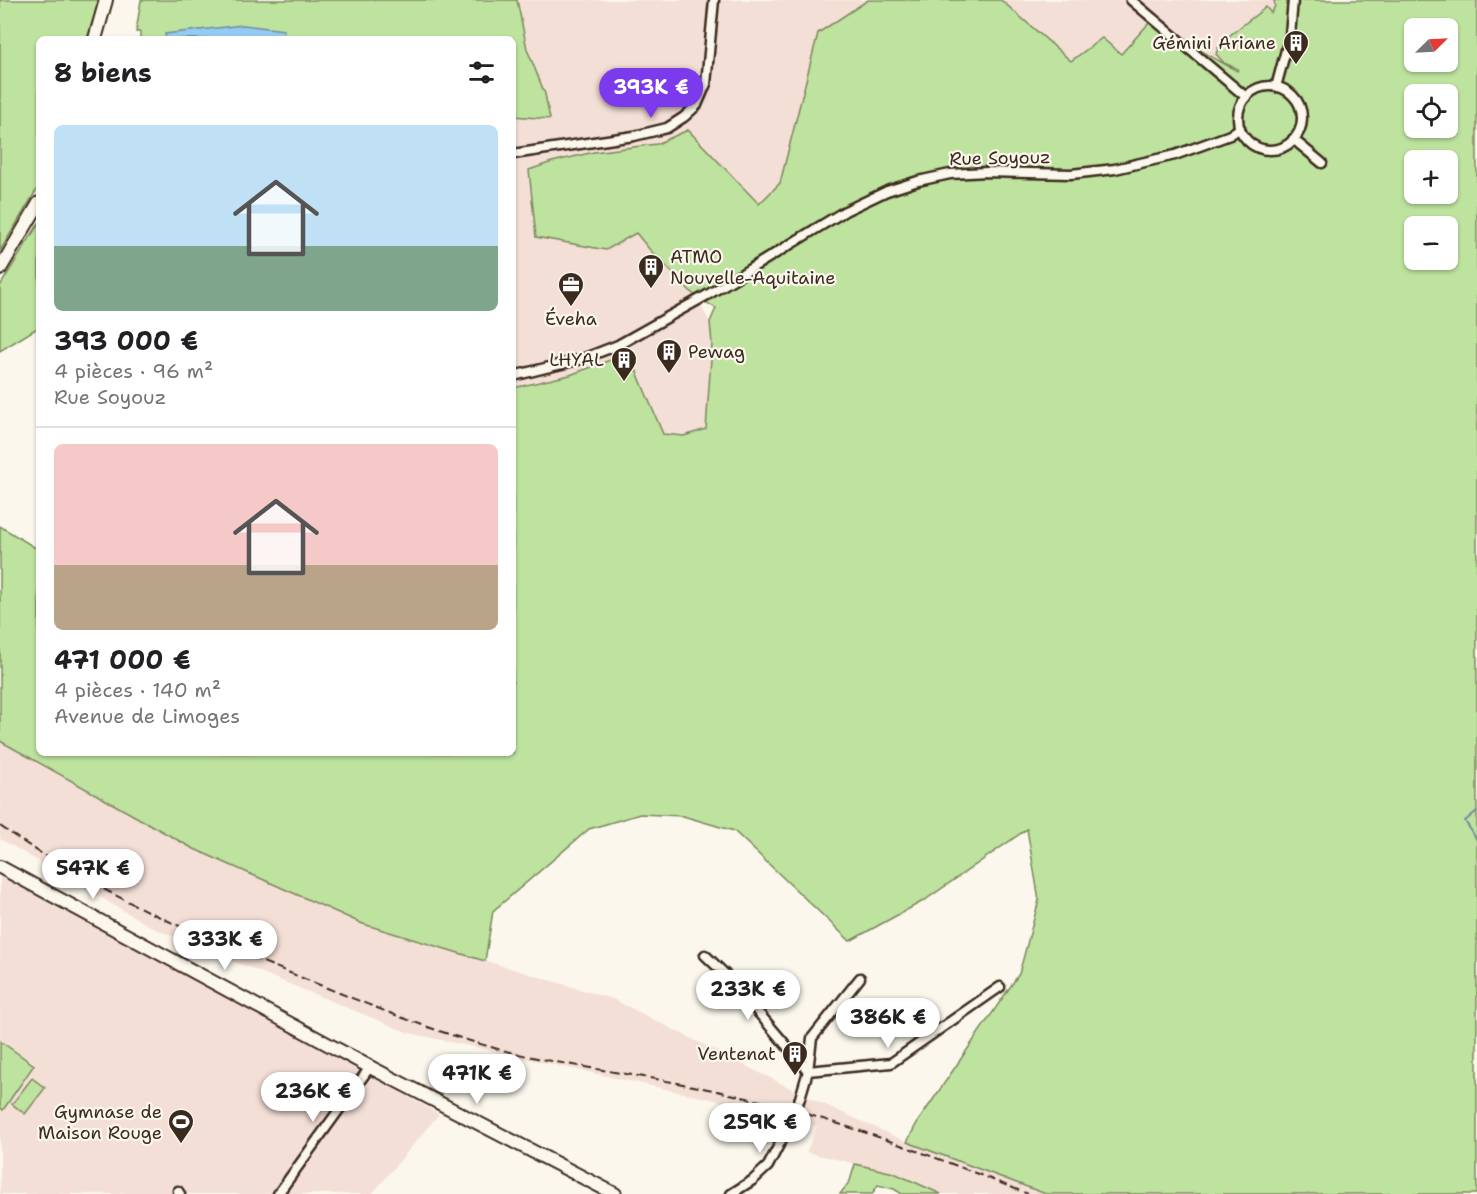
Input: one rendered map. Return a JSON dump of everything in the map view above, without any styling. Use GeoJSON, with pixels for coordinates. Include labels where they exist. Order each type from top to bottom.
{"type":"FeatureCollection","features":[{"type":"Feature","properties":{"kind":"main road"},"geometry":{"type":"LineString","coordinates":[[96,36],[106,0]]}},
{"type":"Feature","properties":{"kind":"main road"},"geometry":{"type":"LineString","coordinates":[[0,269],[36,208]]}},
{"type":"Feature","properties":{"kind":"main road"},"geometry":{"type":"LineString","coordinates":[[0,867],[370,1066],[615,1194]]}},
{"type":"Feature","properties":{"kind":"street"},"geometry":{"type":"LineString","coordinates":[[516,154],[633,136],[667,128],[684,117],[697,105],[706,84],[714,0]]}},
{"type":"Feature","properties":{"kind":"street"},"geometry":{"type":"LineString","coordinates":[[1131,0],[1246,97]]}},
{"type":"Feature","properties":{"kind":"street"},"geometry":{"type":"LineString","coordinates":[[1276,87],[1290,35],[1293,0]]}},
{"type":"Feature","properties":{"kind":"street"},"geometry":{"type":"LineString","coordinates":[[1276,87],[1290,94],[1300,108],[1301,125],[1293,139],[1279,148],[1263,149],[1249,142],[1240,128],[1239,112],[1246,97],[1260,88],[1276,87]]}},
{"type":"Feature","properties":{"kind":"street","name":"Rue Soyouz"},"geometry":{"type":"LineString","coordinates":[[516,375],[582,359],[618,345],[709,294],[845,211],[887,191],[950,174],[987,172],[1071,174],[1115,170],[1175,155],[1230,135],[1240,128]]}},
{"type":"Feature","properties":{"kind":"street"},"geometry":{"type":"LineString","coordinates":[[1293,139],[1322,163]]}},
{"type":"Feature","properties":{"kind":"street"},"geometry":{"type":"LineString","coordinates":[[705,956],[728,977],[808,1071]]}},
{"type":"Feature","properties":{"kind":"street"},"geometry":{"type":"LineString","coordinates":[[731,1194],[753,1180],[768,1166],[793,1118],[800,1098],[808,1071],[812,1038],[860,978]]}},
{"type":"Feature","properties":{"kind":"street"},"geometry":{"type":"LineString","coordinates":[[808,1071],[891,1063],[1000,987]]}},
{"type":"Feature","properties":{"kind":"street"},"geometry":{"type":"LineString","coordinates":[[278,1194],[370,1066]]}},
{"type":"Feature","properties":{"kind":"shaded area"},"geometry":{"type":"Polygon","coordinates":[[[516,0],[868,0],[818,33],[780,183],[759,204],[688,130],[657,144],[594,152],[636,232],[695,296],[710,322],[712,344],[706,429],[684,436],[594,427],[516,449],[516,36],[403,36],[516,0]]]}},
{"type":"Feature","properties":{"kind":"shaded area"},"geometry":{"type":"Polygon","coordinates":[[[1001,0],[1274,0],[1275,6],[1237,72],[1150,23],[1121,54],[1071,61],[1001,0]]]}},
{"type":"Feature","properties":{"kind":"shaded area"},"geometry":{"type":"Polygon","coordinates":[[[0,741],[192,848],[363,924],[613,999],[806,1096],[907,1142],[1046,1194],[941,1194],[894,1173],[806,1152],[817,1127],[784,1115],[409,1033],[155,929],[0,839],[0,741]]]}},
{"type":"Feature","properties":{"kind":"shaded area"},"geometry":{"type":"Polygon","coordinates":[[[0,872],[96,922],[439,1114],[372,1194],[0,1194],[0,872]]]}},
{"type":"Feature","properties":{"kind":"green space"},"geometry":{"type":"Polygon","coordinates":[[[0,0],[99,0],[88,36],[36,36],[36,191],[0,251],[0,0]]]}},
{"type":"Feature","properties":{"kind":"green space"},"geometry":{"type":"Polygon","coordinates":[[[141,0],[517,0],[527,49],[545,94],[550,119],[516,116],[516,36],[140,36],[140,32],[136,32],[141,0]]]}},
{"type":"Feature","properties":{"kind":"green space"},"geometry":{"type":"Polygon","coordinates":[[[868,0],[1001,0],[1071,61],[1102,38],[1121,54],[1150,22],[1237,71],[1238,69],[1224,63],[1216,54],[1220,43],[1266,7],[1271,13],[1275,6],[1274,0],[1477,0],[1477,1194],[1046,1194],[907,1142],[917,1123],[1019,974],[1039,900],[1027,829],[925,900],[850,941],[734,831],[683,816],[640,814],[589,829],[493,911],[485,961],[363,924],[192,848],[0,741],[0,526],[36,548],[36,756],[516,756],[516,387],[570,375],[629,353],[663,434],[684,436],[706,429],[712,344],[710,322],[716,308],[695,296],[636,233],[606,250],[536,237],[529,170],[594,152],[657,144],[688,130],[759,204],[780,183],[818,33],[868,0]]]}},
{"type":"Feature","properties":{"kind":"green space"},"geometry":{"type":"Polygon","coordinates":[[[36,228],[36,329],[0,351],[0,286],[36,228]]]}},
{"type":"Feature","properties":{"kind":"green space"},"geometry":{"type":"Polygon","coordinates":[[[0,1041],[34,1065],[3,1110],[0,1107],[0,1041]]]}},
{"type":"Feature","properties":{"kind":"green space"},"geometry":{"type":"Polygon","coordinates":[[[32,1078],[45,1088],[25,1114],[12,1104],[32,1078]]]}},
{"type":"Feature","properties":{"kind":"green space"},"geometry":{"type":"Polygon","coordinates":[[[855,1164],[894,1173],[941,1194],[902,1194],[894,1189],[878,1185],[872,1194],[840,1194],[850,1181],[855,1164]]]}},
{"type":"Feature","properties":{"kind":"water"},"geometry":{"type":"Polygon","coordinates":[[[243,25],[284,30],[283,36],[165,36],[165,34],[243,25]]]}},
{"type":"Feature","properties":{"kind":"waterway"},"geometry":{"type":"LineString","coordinates":[[1477,811],[1465,821],[1477,840]]}},
{"type":"Feature","properties":{"kind":"railway"},"geometry":{"type":"LineString","coordinates":[[0,826],[71,871],[184,928],[425,1026],[476,1043],[530,1057],[673,1082],[768,1103],[844,1125],[1028,1194]]}},
{"type":"Feature","properties":{"kind":"place","name":"Gémini Ariane"},"geometry":{"type":"Point","coordinates":[1296,66]}},
{"type":"Feature","properties":{"kind":"place","name":"ATMO Nouvelle-Aquitaine"},"geometry":{"type":"Point","coordinates":[651,290]}},
{"type":"Feature","properties":{"kind":"place","name":"Éveha"},"geometry":{"type":"Point","coordinates":[571,308]}},
{"type":"Feature","properties":{"kind":"place","name":"Pewag"},"geometry":{"type":"Point","coordinates":[669,375]}},
{"type":"Feature","properties":{"kind":"place","name":"LHYAL"},"geometry":{"type":"Point","coordinates":[624,383]}},
{"type":"Feature","properties":{"kind":"place","name":"Ventenat"},"geometry":{"type":"Point","coordinates":[795,1077]}},
{"type":"Feature","properties":{"kind":"place","name":"Gymnase de Maison Rouge"},"geometry":{"type":"Point","coordinates":[181,1145]}}]}
